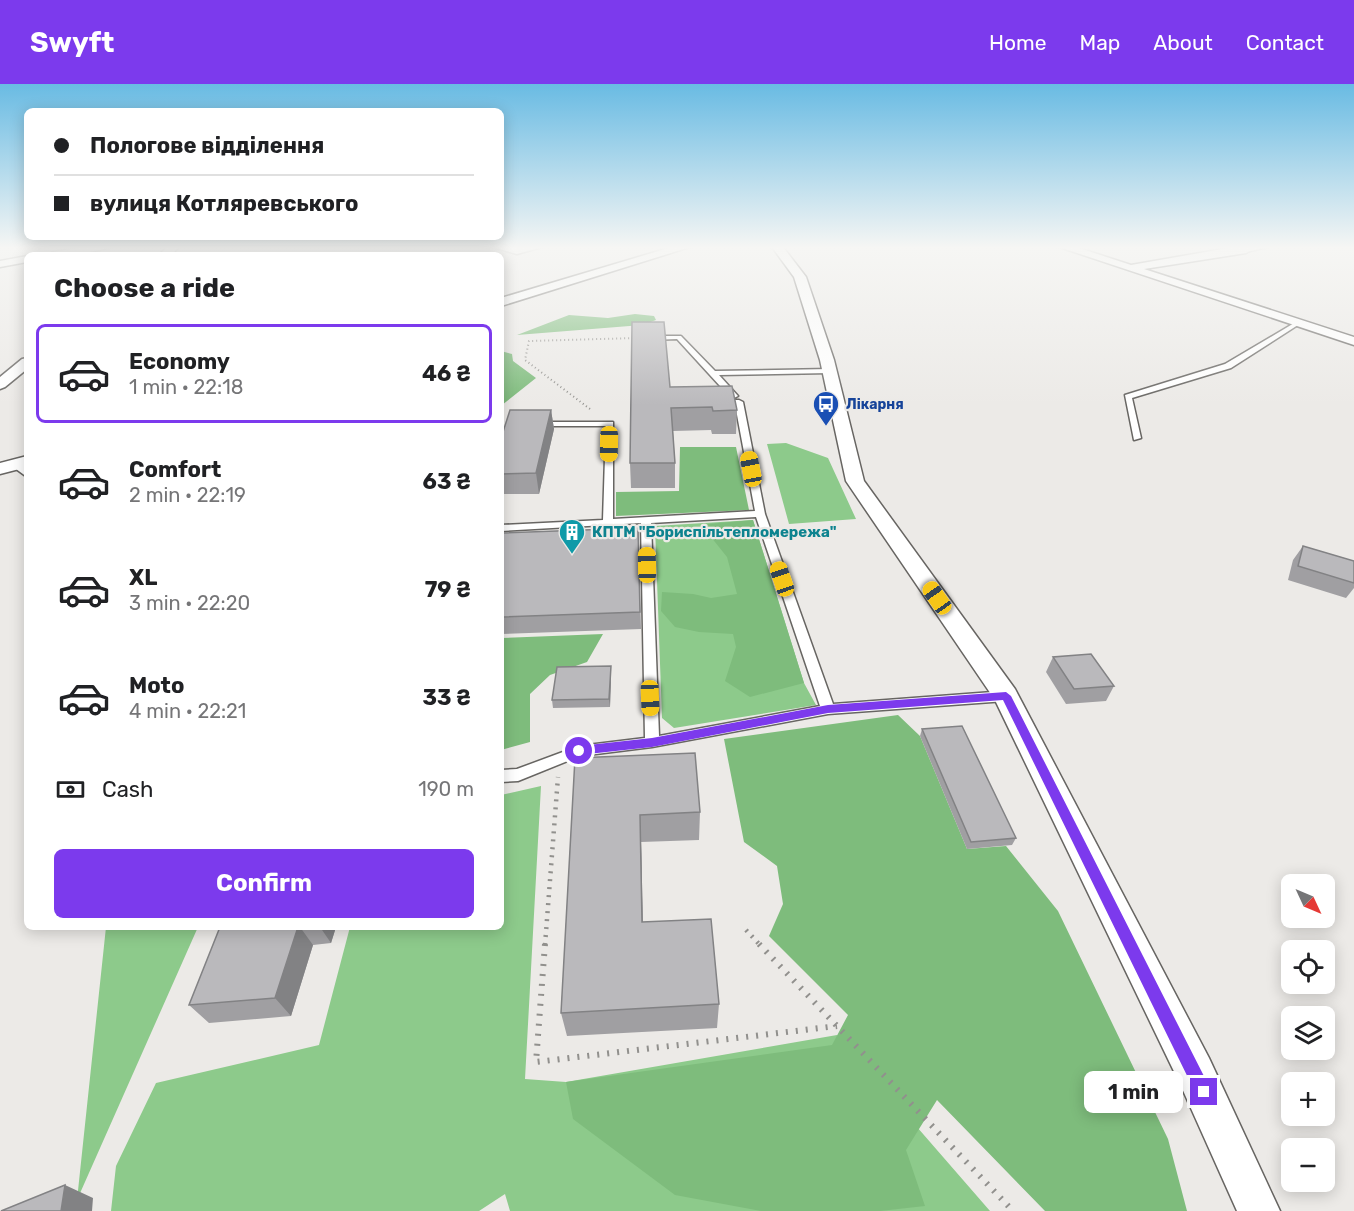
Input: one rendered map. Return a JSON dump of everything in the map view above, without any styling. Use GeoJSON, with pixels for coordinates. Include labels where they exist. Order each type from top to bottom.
{"type":"FeatureCollection","features":[{"type":"Feature","properties":{"kind":"street"},"geometry":{"type":"LineString","coordinates":[[807,300],[830,372],[855,481],[1006,696],[1195,1072],[1259,1211]]}},
{"type":"Feature","properties":{"kind":"street"},"geometry":{"type":"LineString","coordinates":[[1226,300],[1354,341]]}},
{"type":"Feature","properties":{"kind":"street"},"geometry":{"type":"LineString","coordinates":[[0,384],[24,364]]}},
{"type":"Feature","properties":{"kind":"lane"},"geometry":{"type":"LineString","coordinates":[[1137,438],[1128,397],[1228,366],[1298,323]]}},
{"type":"Feature","properties":{"kind":"lane"},"geometry":{"type":"LineString","coordinates":[[648,338],[679,337],[739,402],[760,514],[828,709]]}},
{"type":"Feature","properties":{"kind":"lane"},"geometry":{"type":"LineString","coordinates":[[712,373],[830,372]]}},
{"type":"Feature","properties":{"kind":"lane"},"geometry":{"type":"LineString","coordinates":[[707,402],[739,402]]}},
{"type":"Feature","properties":{"kind":"lane"},"geometry":{"type":"LineString","coordinates":[[528,424],[610,424],[608,522]]}},
{"type":"Feature","properties":{"kind":"lane"},"geometry":{"type":"LineString","coordinates":[[504,528],[760,514]]}},
{"type":"Feature","properties":{"kind":"lane"},"geometry":{"type":"LineString","coordinates":[[646,521],[652,742]]}},
{"type":"Feature","properties":{"kind":"lane"},"geometry":{"type":"LineString","coordinates":[[504,776],[518,774],[579,751],[652,742],[828,709],[1006,696]]}},
{"type":"Feature","properties":{"kind":"path"},"geometry":{"type":"LineString","coordinates":[[610,424],[525,360],[529,341],[648,338]]}},
{"type":"Feature","properties":{"kind":"path"},"geometry":{"type":"LineString","coordinates":[[559,758],[536,1062],[837,1026]]}},
{"type":"Feature","properties":{"kind":"path"},"geometry":{"type":"LineString","coordinates":[[746,930],[1013,1211]]}},
{"type":"Feature","properties":{"kind":"green space"},"geometry":{"type":"Polygon","coordinates":[[[635,314],[654,316],[656,320],[642,325],[517,335],[569,315],[608,318],[635,314]]]}},
{"type":"Feature","properties":{"kind":"green space"},"geometry":{"type":"Polygon","coordinates":[[[504,352],[512,354],[513,361],[536,378],[504,403],[504,352]]]}},
{"type":"Feature","properties":{"kind":"green space"},"geometry":{"type":"Polygon","coordinates":[[[786,443],[828,458],[856,519],[789,524],[767,444],[786,443]]]}},
{"type":"Feature","properties":{"kind":"green space"},"geometry":{"type":"Polygon","coordinates":[[[680,447],[736,447],[749,510],[616,516],[616,492],[679,491],[680,447]]]}},
{"type":"Feature","properties":{"kind":"green space"},"geometry":{"type":"Polygon","coordinates":[[[753,520],[804,683],[816,705],[674,728],[662,718],[655,526],[753,520]]]}},
{"type":"Feature","properties":{"kind":"green space"},"geometry":{"type":"Polygon","coordinates":[[[753,520],[804,683],[750,697],[725,681],[736,647],[733,634],[699,632],[675,627],[661,611],[662,592],[711,598],[737,594],[727,557],[711,537],[708,524],[753,520]]]}},
{"type":"Feature","properties":{"kind":"green space"},"geometry":{"type":"Polygon","coordinates":[[[603,634],[587,662],[550,675],[530,694],[530,742],[504,749],[504,638],[603,634]]]}},
{"type":"Feature","properties":{"kind":"green space"},"geometry":{"type":"Polygon","coordinates":[[[898,715],[920,736],[967,849],[1006,846],[1058,911],[1168,1139],[1187,1211],[1045,1211],[937,1100],[906,1150],[925,1206],[880,1211],[761,1211],[675,1195],[573,1119],[566,1082],[832,1045],[848,1015],[769,936],[783,904],[777,866],[744,842],[724,739],[898,715]]]}},
{"type":"Feature","properties":{"kind":"green space"},"geometry":{"type":"Polygon","coordinates":[[[541,786],[525,1079],[566,1082],[837,1035],[990,1211],[510,1211],[505,1194],[479,1211],[111,1211],[116,1166],[156,1083],[319,1045],[349,930],[504,930],[504,794],[541,786]]]}},
{"type":"Feature","properties":{"kind":"green space"},"geometry":{"type":"Polygon","coordinates":[[[106,930],[197,930],[77,1200],[106,930]]]}},
{"type":"Feature","properties":{"kind":"building"},"geometry":{"type":"Polygon","coordinates":[[[632,322],[664,322],[670,387],[732,386],[737,410],[713,411],[712,407],[671,408],[675,463],[630,463],[632,322]]]}},
{"type":"Feature","properties":{"kind":"building"},"geometry":{"type":"Polygon","coordinates":[[[510,410],[551,410],[536,473],[504,474],[504,429],[510,410]]]}},
{"type":"Feature","properties":{"kind":"building"},"geometry":{"type":"Polygon","coordinates":[[[638,528],[640,612],[504,617],[504,533],[638,528]]]}},
{"type":"Feature","properties":{"kind":"building"},"geometry":{"type":"Polygon","coordinates":[[[1303,546],[1354,561],[1354,583],[1298,566],[1303,546]]]}},
{"type":"Feature","properties":{"kind":"building"},"geometry":{"type":"Polygon","coordinates":[[[1091,654],[1114,686],[1074,689],[1053,657],[1091,654]]]}},
{"type":"Feature","properties":{"kind":"building"},"geometry":{"type":"Polygon","coordinates":[[[611,666],[609,699],[552,700],[557,667],[611,666]]]}},
{"type":"Feature","properties":{"kind":"building"},"geometry":{"type":"Polygon","coordinates":[[[962,726],[1016,838],[971,842],[922,729],[962,726]]]}},
{"type":"Feature","properties":{"kind":"building"},"geometry":{"type":"Polygon","coordinates":[[[695,753],[700,812],[640,815],[642,922],[711,919],[719,1004],[561,1013],[575,758],[695,753]]]}},
{"type":"Feature","properties":{"kind":"building"},"geometry":{"type":"Polygon","coordinates":[[[219,930],[297,930],[275,998],[189,1005],[219,930]]]}},
{"type":"Feature","properties":{"kind":"building"},"geometry":{"type":"Polygon","coordinates":[[[65,1185],[61,1211],[1,1211],[65,1185]]]}},
{"type":"Feature","properties":{"kind":"place","name":"Лікарня"},"geometry":{"type":"Point","coordinates":[826,427]}},
{"type":"Feature","properties":{"kind":"place","name":"КПТМ \"Бориспільтепломережа\""},"geometry":{"type":"Point","coordinates":[572,555]}},
{"type":"Feature","properties":{"kind":"route"},"geometry":{"type":"LineString","coordinates":[[579,751],[652,742],[828,709],[1006,696],[1204,1092]]}}]}
